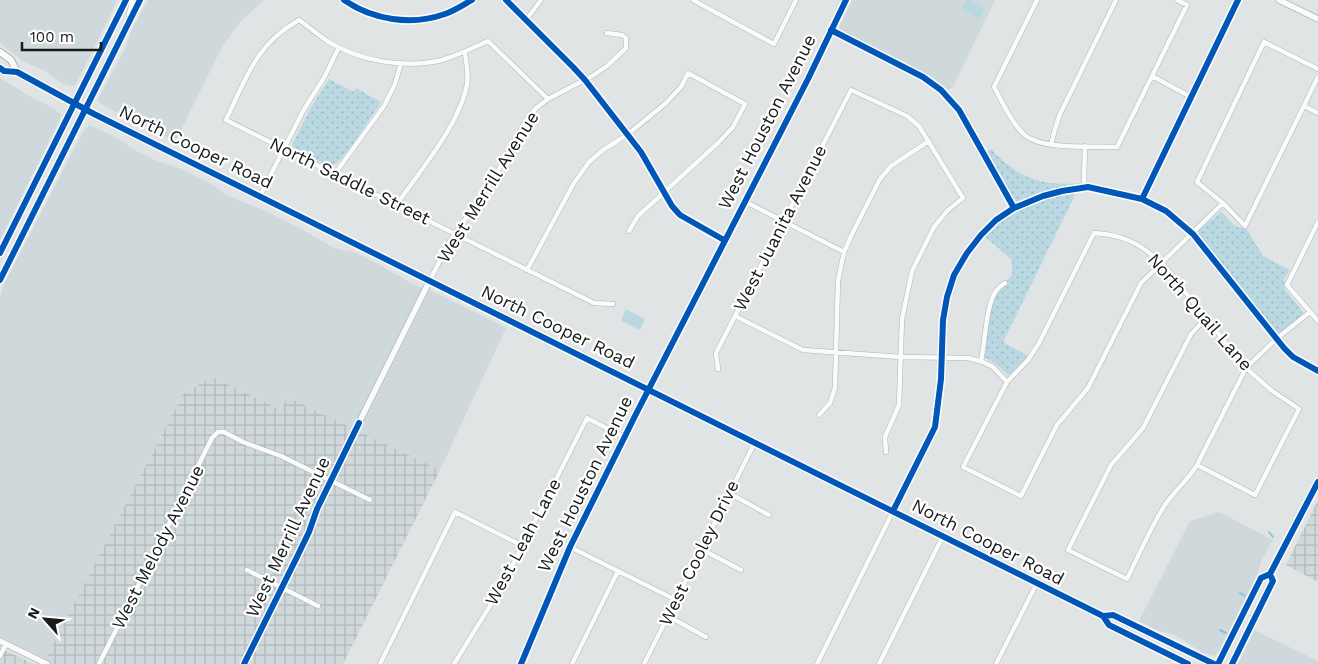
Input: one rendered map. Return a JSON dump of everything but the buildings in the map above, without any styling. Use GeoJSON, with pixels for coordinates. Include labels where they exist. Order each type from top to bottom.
{"type":"FeatureCollection","features":[{"type":"Feature","properties":{"kind":"main road"},"geometry":{"type":"LineString","coordinates":[[0,280],[80,106],[126,0]]}},
{"type":"Feature","properties":{"kind":"main road"},"geometry":{"type":"LineString","coordinates":[[128,26],[134,0]]}},
{"type":"Feature","properties":{"kind":"main road"},"geometry":{"type":"LineString","coordinates":[[0,253],[80,106],[128,26],[140,0]]}},
{"type":"Feature","properties":{"kind":"main road"},"geometry":{"type":"LineString","coordinates":[[0,52],[11,60],[17,72]]}},
{"type":"Feature","properties":{"kind":"main road"},"geometry":{"type":"LineString","coordinates":[[0,68],[4,71],[17,72]]}},
{"type":"Feature","properties":{"kind":"main road","name":"North Cooper Road"},"geometry":{"type":"LineString","coordinates":[[17,72],[80,106],[1103,616],[1109,625],[1188,664]]}},
{"type":"Feature","properties":{"kind":"main road"},"geometry":{"type":"LineString","coordinates":[[1218,664],[1261,578],[1270,574],[1318,482]]}},
{"type":"Feature","properties":{"kind":"main road"},"geometry":{"type":"LineString","coordinates":[[1232,664],[1273,581],[1270,574]]}},
{"type":"Feature","properties":{"kind":"main road","name":"North Cooper Road"},"geometry":{"type":"LineString","coordinates":[[1103,616],[1113,615],[1214,664]]}},
{"type":"Feature","properties":{"kind":"street"},"geometry":{"type":"LineString","coordinates":[[344,0],[376,16],[411,21],[444,15],[472,0]]}},
{"type":"Feature","properties":{"kind":"street"},"geometry":{"type":"LineString","coordinates":[[506,0],[585,80],[641,152],[663,193],[680,215],[724,240]]}},
{"type":"Feature","properties":{"kind":"street"},"geometry":{"type":"LineString","coordinates":[[526,20],[541,0]]}},
{"type":"Feature","properties":{"kind":"street"},"geometry":{"type":"LineString","coordinates":[[693,0],[774,44],[796,0]]}},
{"type":"Feature","properties":{"kind":"street"},"geometry":{"type":"LineString","coordinates":[[1037,0],[994,87],[1017,126],[1025,135],[1042,144],[1117,148],[1186,5],[1177,0]]}},
{"type":"Feature","properties":{"kind":"street"},"geometry":{"type":"LineString","coordinates":[[1052,145],[1054,129],[1060,114],[1116,0]]}},
{"type":"Feature","properties":{"kind":"street"},"geometry":{"type":"LineString","coordinates":[[1142,199],[1238,0]]}},
{"type":"Feature","properties":{"kind":"street"},"geometry":{"type":"LineString","coordinates":[[1279,0],[1318,19]]}},
{"type":"Feature","properties":{"kind":"street","name":"West Houston Avenue"},"geometry":{"type":"LineString","coordinates":[[521,664],[570,547],[648,389],[808,79],[843,1]]}},
{"type":"Feature","properties":{"kind":"street","name":"North Saddle Street"},"geometry":{"type":"LineString","coordinates":[[339,47],[327,41],[299,20],[276,34],[257,57],[226,120],[594,303],[613,304]]}},
{"type":"Feature","properties":{"kind":"street"},"geometry":{"type":"LineString","coordinates":[[831,30],[923,77],[941,90],[959,110],[1014,208]]}},
{"type":"Feature","properties":{"kind":"street","name":"West Merrill Avenue"},"geometry":{"type":"LineString","coordinates":[[244,664],[309,532],[330,481],[455,233],[492,181],[525,122],[536,108],[548,99],[607,66],[626,48],[626,38],[622,35],[607,33]]}},
{"type":"Feature","properties":{"kind":"street"},"geometry":{"type":"LineString","coordinates":[[260,196],[303,111],[325,76],[339,47],[368,58],[401,63],[440,60],[465,52],[488,41],[548,99]]}},
{"type":"Feature","properties":{"kind":"street"},"geometry":{"type":"LineString","coordinates":[[1318,69],[1264,42],[1197,182],[1223,203],[1245,226],[1318,77]]}},
{"type":"Feature","properties":{"kind":"street"},"geometry":{"type":"LineString","coordinates":[[397,204],[442,142],[462,103],[467,83],[465,52]]}},
{"type":"Feature","properties":{"kind":"street"},"geometry":{"type":"LineString","coordinates":[[334,175],[384,106],[395,84],[401,63]]}},
{"type":"Feature","properties":{"kind":"street"},"geometry":{"type":"LineString","coordinates":[[527,270],[579,176],[590,162],[603,150],[628,134],[666,103],[681,87],[688,73],[745,104],[733,127],[638,216],[629,231]]}},
{"type":"Feature","properties":{"kind":"street"},"geometry":{"type":"LineString","coordinates":[[1152,76],[1191,97]]}},
{"type":"Feature","properties":{"kind":"street","name":"West Juanita Avenue"},"geometry":{"type":"LineString","coordinates":[[718,368],[716,353],[851,90],[907,116],[919,126],[929,141]]}},
{"type":"Feature","properties":{"kind":"street"},"geometry":{"type":"LineString","coordinates":[[1304,106],[1318,114]]}},
{"type":"Feature","properties":{"kind":"street"},"geometry":{"type":"LineString","coordinates":[[819,414],[830,403],[835,388],[838,281],[844,252],[880,179],[891,166],[929,141],[963,198],[948,210],[934,227],[912,271],[902,320],[899,405],[885,437],[886,452]]}},
{"type":"Feature","properties":{"kind":"street"},"geometry":{"type":"LineString","coordinates":[[1085,146],[1085,187]]}},
{"type":"Feature","properties":{"kind":"street"},"geometry":{"type":"LineString","coordinates":[[817,664],[934,427],[938,408],[943,320],[947,297],[954,275],[967,253],[981,235],[996,220],[1014,208],[1044,196],[1085,187],[1142,199],[1166,211],[1192,233],[1276,340],[1294,357],[1318,371]]}},
{"type":"Feature","properties":{"kind":"street"},"geometry":{"type":"LineString","coordinates":[[744,201],[844,252]]}},
{"type":"Feature","properties":{"kind":"street"},"geometry":{"type":"LineString","coordinates":[[735,316],[803,350],[901,357],[968,358],[981,361],[993,367],[1007,382],[963,467],[1021,496],[1057,425],[1088,388],[1141,283],[1223,203]]}},
{"type":"Feature","properties":{"kind":"street"},"geometry":{"type":"LineString","coordinates":[[1318,222],[1287,285],[1318,321]]}},
{"type":"Feature","properties":{"kind":"street","name":"North Quail Lane"},"geometry":{"type":"LineString","coordinates":[[1007,382],[1028,360],[1039,343],[1094,232],[1114,234],[1133,242],[1149,251],[1161,263],[1246,368],[1271,390],[1299,409],[1255,495],[1197,465]]}},
{"type":"Feature","properties":{"kind":"street"},"geometry":{"type":"LineString","coordinates":[[981,361],[988,310],[996,291],[1005,283]]}},
{"type":"Feature","properties":{"kind":"street"},"geometry":{"type":"LineString","coordinates":[[1206,318],[1191,334],[1143,428],[1111,465],[1068,550],[1127,579],[1163,507],[1197,465],[1246,368],[1310,312]]}},
{"type":"Feature","properties":{"kind":"street","name":"West Leah Lane"},"geometry":{"type":"LineString","coordinates":[[454,664],[523,546],[587,418],[624,437]]}},
{"type":"Feature","properties":{"kind":"street","name":"West Melody Avenue"},"geometry":{"type":"LineString","coordinates":[[99,664],[212,438],[218,432],[224,432],[243,442],[281,456],[330,481]]}},
{"type":"Feature","properties":{"kind":"street","name":"West Cooley Drive"},"geometry":{"type":"LineString","coordinates":[[644,664],[754,442]]}},
{"type":"Feature","properties":{"kind":"street"},"geometry":{"type":"LineString","coordinates":[[330,481],[370,500]]}},
{"type":"Feature","properties":{"kind":"street"},"geometry":{"type":"LineString","coordinates":[[729,494],[769,514]]}},
{"type":"Feature","properties":{"kind":"street"},"geometry":{"type":"LineString","coordinates":[[380,664],[455,512],[523,546]]}},
{"type":"Feature","properties":{"kind":"street"},"geometry":{"type":"LineString","coordinates":[[878,664],[943,536]]}},
{"type":"Feature","properties":{"kind":"street"},"geometry":{"type":"LineString","coordinates":[[570,547],[676,600]]}},
{"type":"Feature","properties":{"kind":"street"},"geometry":{"type":"LineString","coordinates":[[701,549],[741,570]]}},
{"type":"Feature","properties":{"kind":"street"},"geometry":{"type":"LineString","coordinates":[[247,570],[318,606]]}},
{"type":"Feature","properties":{"kind":"street"},"geometry":{"type":"LineString","coordinates":[[572,664],[618,571]]}},
{"type":"Feature","properties":{"kind":"street"},"geometry":{"type":"LineString","coordinates":[[996,664],[1037,583]]}},
{"type":"Feature","properties":{"kind":"street"},"geometry":{"type":"LineString","coordinates":[[668,616],[706,637]]}},
{"type":"Feature","properties":{"kind":"street"},"geometry":{"type":"LineString","coordinates":[[0,656],[3,642],[47,664]]}},
{"type":"Feature","properties":{"kind":"shaded area"},"geometry":{"type":"Polygon","coordinates":[[[0,0],[117,0],[77,82],[75,85],[70,86],[63,84],[45,71],[23,61],[0,43],[0,0]]]}},
{"type":"Feature","properties":{"kind":"shaded area"},"geometry":{"type":"Polygon","coordinates":[[[148,0],[264,0],[240,22],[221,49],[175,142],[99,103],[98,99],[126,47],[130,33],[148,0]]]}},
{"type":"Feature","properties":{"kind":"shaded area"},"geometry":{"type":"Polygon","coordinates":[[[852,0],[995,0],[953,87],[947,90],[933,79],[841,31],[839,26],[852,0]]]}},
{"type":"Feature","properties":{"kind":"shaded area"},"geometry":{"type":"Polygon","coordinates":[[[966,0],[985,8],[979,19],[961,9],[966,0]]]}},
{"type":"Feature","properties":{"kind":"shaded area"},"geometry":{"type":"Polygon","coordinates":[[[0,78],[55,109],[61,115],[0,240],[0,78]]]}},
{"type":"Feature","properties":{"kind":"shaded area"},"geometry":{"type":"Polygon","coordinates":[[[329,79],[354,92],[356,88],[381,102],[342,158],[330,167],[294,148],[292,145],[311,107],[329,79]]]}},
{"type":"Feature","properties":{"kind":"shaded area"},"geometry":{"type":"Polygon","coordinates":[[[90,125],[157,161],[179,168],[209,183],[227,195],[301,229],[334,248],[354,252],[414,285],[434,292],[506,328],[440,470],[287,397],[281,410],[212,377],[183,394],[46,659],[0,636],[0,296],[5,282],[84,130],[90,125]]]}},
{"type":"Feature","properties":{"kind":"shaded area"},"geometry":{"type":"Polygon","coordinates":[[[991,149],[1012,168],[1032,179],[1054,183],[1082,183],[1084,190],[1077,191],[1003,342],[1028,356],[1009,375],[984,357],[991,308],[998,290],[1012,275],[1012,260],[984,236],[1013,211],[982,156],[991,149]]]}},
{"type":"Feature","properties":{"kind":"shaded area"},"geometry":{"type":"Polygon","coordinates":[[[1221,212],[1238,227],[1246,228],[1263,256],[1290,270],[1284,279],[1285,289],[1303,312],[1301,316],[1279,334],[1272,330],[1198,237],[1199,230],[1221,212]]]}},
{"type":"Feature","properties":{"kind":"shaded area"},"geometry":{"type":"Polygon","coordinates":[[[626,309],[645,319],[640,330],[621,321],[626,309]]]}},
{"type":"Feature","properties":{"kind":"shaded area"},"geometry":{"type":"Polygon","coordinates":[[[212,377],[281,410],[287,397],[440,470],[343,664],[43,664],[183,394],[212,377]]]}},
{"type":"Feature","properties":{"kind":"shaded area"},"geometry":{"type":"Polygon","coordinates":[[[1318,500],[1318,582],[1286,565],[1318,500]]]}},
{"type":"Feature","properties":{"kind":"shaded area"},"geometry":{"type":"Polygon","coordinates":[[[1219,512],[1273,540],[1262,559],[1257,576],[1218,653],[1214,656],[1202,652],[1175,635],[1157,630],[1139,621],[1190,521],[1219,512]]]}},
{"type":"Feature","properties":{"kind":"shaded area"},"geometry":{"type":"Polygon","coordinates":[[[1254,630],[1318,661],[1318,664],[1238,664],[1254,630]]]}},
{"type":"Feature","properties":{"kind":"shaded area"},"geometry":{"type":"Polygon","coordinates":[[[0,648],[34,664],[0,664],[0,648]]]}},
{"type":"Feature","properties":{"kind":"waterway"},"geometry":{"type":"LineString","coordinates":[[1269,532],[1273,537]]}},
{"type":"Feature","properties":{"kind":"waterway"},"geometry":{"type":"LineString","coordinates":[[1240,593],[1245,596]]}},
{"type":"Feature","properties":{"kind":"waterway"},"geometry":{"type":"LineString","coordinates":[[1220,630],[1226,633]]}},
{"type":"Feature","properties":{"kind":"cycle path"},"geometry":{"type":"LineString","coordinates":[[0,253],[126,0]]}},
{"type":"Feature","properties":{"kind":"cycle path"},"geometry":{"type":"LineString","coordinates":[[0,280],[140,0]]}},
{"type":"Feature","properties":{"kind":"cycle path"},"geometry":{"type":"LineString","coordinates":[[344,0],[367,12],[393,19],[406,20],[432,18],[455,10],[472,0]]}},
{"type":"Feature","properties":{"kind":"cycle path"},"geometry":{"type":"LineString","coordinates":[[506,0],[585,80],[641,152],[672,206],[680,215],[724,240]]}},
{"type":"Feature","properties":{"kind":"cycle path"},"geometry":{"type":"LineString","coordinates":[[521,664],[570,547],[808,79],[846,0]]}},
{"type":"Feature","properties":{"kind":"cycle path"},"geometry":{"type":"LineString","coordinates":[[1142,199],[1238,0]]}},
{"type":"Feature","properties":{"kind":"cycle path"},"geometry":{"type":"LineString","coordinates":[[831,30],[923,77],[941,90],[959,110],[1014,208]]}},
{"type":"Feature","properties":{"kind":"cycle path"},"geometry":{"type":"LineString","coordinates":[[0,68],[4,71],[17,72],[94,114],[1103,616],[1109,625],[1188,664]]}},
{"type":"Feature","properties":{"kind":"cycle path"},"geometry":{"type":"LineString","coordinates":[[893,511],[935,427],[941,379],[943,320],[947,297],[954,275],[967,253],[996,220],[1014,208],[1043,196],[1088,187],[1142,199],[1166,211],[1193,234],[1284,348],[1293,357],[1318,371]]}},
{"type":"Feature","properties":{"kind":"cycle path"},"geometry":{"type":"LineString","coordinates":[[244,664],[309,532],[317,509],[359,423]]}},
{"type":"Feature","properties":{"kind":"cycle path"},"geometry":{"type":"LineString","coordinates":[[1218,664],[1261,578],[1270,574],[1318,482]]}},
{"type":"Feature","properties":{"kind":"cycle path"},"geometry":{"type":"LineString","coordinates":[[1232,664],[1273,581],[1270,574]]}},
{"type":"Feature","properties":{"kind":"cycle path"},"geometry":{"type":"LineString","coordinates":[[1103,616],[1113,615],[1214,664]]}}]}
